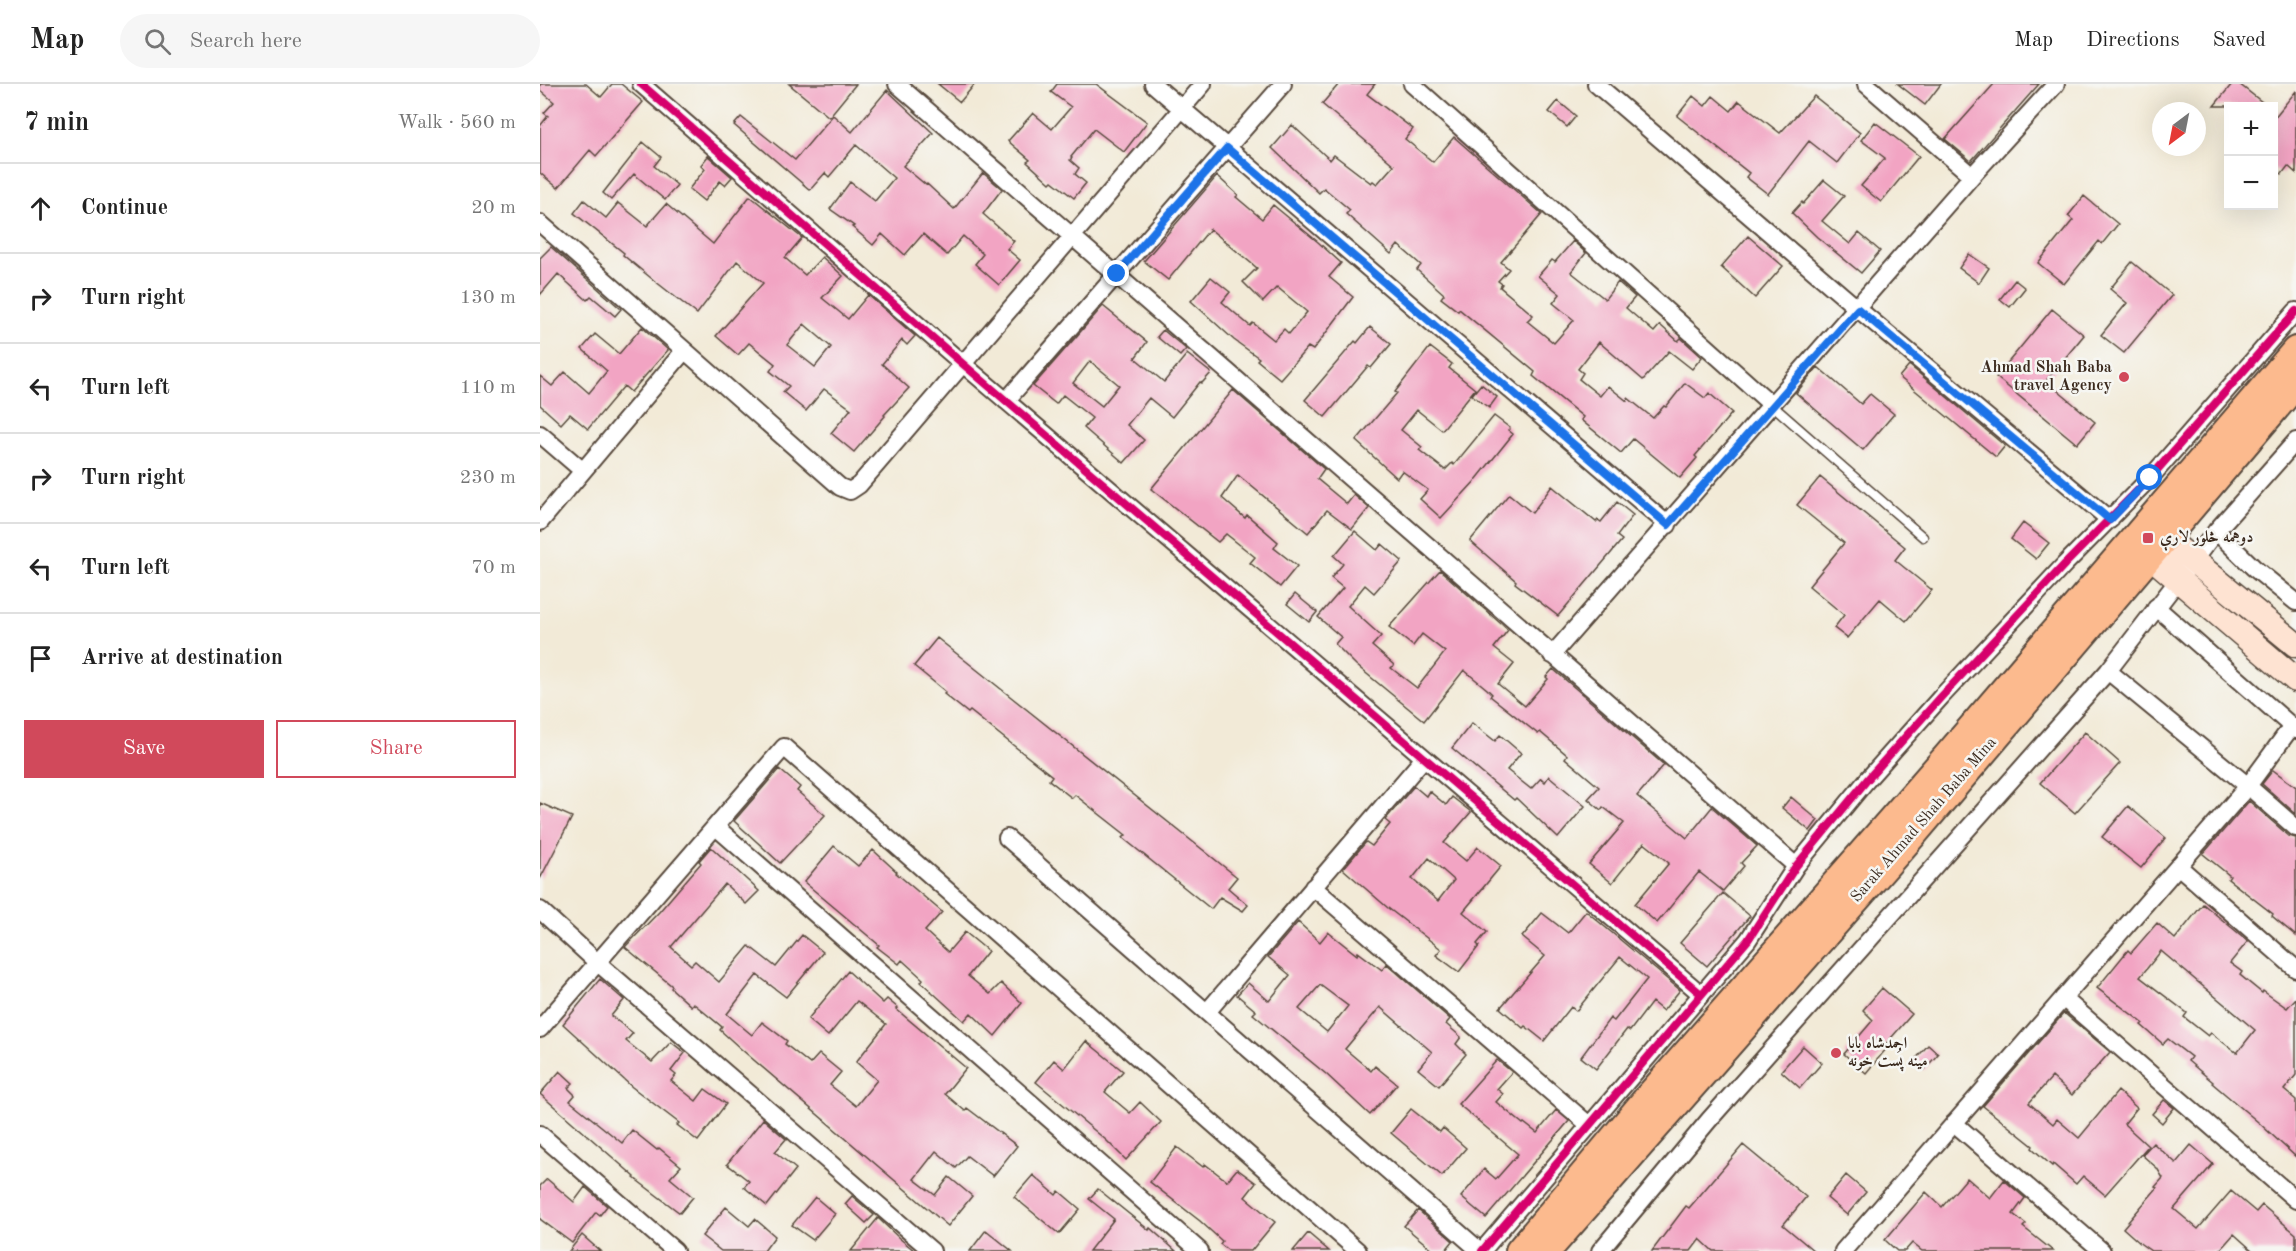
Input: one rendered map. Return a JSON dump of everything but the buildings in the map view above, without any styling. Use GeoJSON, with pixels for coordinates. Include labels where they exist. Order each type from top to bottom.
{"type":"FeatureCollection","features":[{"type":"Feature","properties":{"kind":"highway"},"geometry":{"type":"LineString","coordinates":[[1520,1251],[1648,1098],[2149,540],[2296,351]]}},
{"type":"Feature","properties":{"kind":"highway","name":"Sarak Ahmad Shah Baba Mina"},"geometry":{"type":"LineString","coordinates":[[1546,1251],[1913,834],[2149,540],[2296,383]]}},
{"type":"Feature","properties":{"kind":"main road"},"geometry":{"type":"LineString","coordinates":[[2149,540],[2194,560],[2296,645]]}},
{"type":"Feature","properties":{"kind":"main road"},"geometry":{"type":"LineString","coordinates":[[2149,540],[2178,579],[2296,680]]}},
{"type":"Feature","properties":{"kind":"street"},"geometry":{"type":"LineString","coordinates":[[641,84],[1006,401],[1701,994]]}},
{"type":"Feature","properties":{"kind":"street"},"geometry":{"type":"LineString","coordinates":[[897,84],[1796,866]]}},
{"type":"Feature","properties":{"kind":"street"},"geometry":{"type":"LineString","coordinates":[[1153,84],[1668,525]]}},
{"type":"Feature","properties":{"kind":"street"},"geometry":{"type":"LineString","coordinates":[[540,223],[840,488],[850,491],[859,485],[1203,84]]}},
{"type":"Feature","properties":{"kind":"street"},"geometry":{"type":"LineString","coordinates":[[1006,401],[1283,84]]}},
{"type":"Feature","properties":{"kind":"street"},"geometry":{"type":"LineString","coordinates":[[1412,84],[1772,405]]}},
{"type":"Feature","properties":{"kind":"street"},"geometry":{"type":"LineString","coordinates":[[1596,84],[1858,309],[2110,520]]}},
{"type":"Feature","properties":{"kind":"street"},"geometry":{"type":"LineString","coordinates":[[1866,84],[1972,177]]}},
{"type":"Feature","properties":{"kind":"street"},"geometry":{"type":"LineString","coordinates":[[1552,655],[2056,84]]}},
{"type":"Feature","properties":{"kind":"street"},"geometry":{"type":"LineString","coordinates":[[1006,838],[1481,1251],[1748,940],[1796,866],[1867,780],[1941,697],[2179,446],[2296,311]]}},
{"type":"Feature","properties":{"kind":"street"},"geometry":{"type":"LineString","coordinates":[[540,522],[684,351]]}},
{"type":"Feature","properties":{"kind":"street"},"geometry":{"type":"LineString","coordinates":[[540,434],[583,471]]}},
{"type":"Feature","properties":{"kind":"street"},"geometry":{"type":"LineString","coordinates":[[1600,1251],[1709,1120],[2108,671],[2216,531],[2296,441]]}},
{"type":"Feature","properties":{"kind":"street"},"geometry":{"type":"LineString","coordinates":[[2216,531],[2254,568],[2296,602]]}},
{"type":"Feature","properties":{"kind":"street"},"geometry":{"type":"LineString","coordinates":[[1852,1248],[1954,1123],[2248,786],[2294,728],[2156,607]]}},
{"type":"Feature","properties":{"kind":"street"},"geometry":{"type":"LineString","coordinates":[[2108,671],[2296,828]]}},
{"type":"Feature","properties":{"kind":"street"},"geometry":{"type":"LineString","coordinates":[[540,1029],[784,747],[1358,1251]]}},
{"type":"Feature","properties":{"kind":"street"},"geometry":{"type":"LineString","coordinates":[[1207,1012],[1424,758]]}},
{"type":"Feature","properties":{"kind":"street"},"geometry":{"type":"LineString","coordinates":[[716,827],[1200,1251]]}},
{"type":"Feature","properties":{"kind":"street"},"geometry":{"type":"LineString","coordinates":[[2178,866],[2296,969]]}},
{"type":"Feature","properties":{"kind":"street"},"geometry":{"type":"LineString","coordinates":[[1313,887],[1589,1125]]}},
{"type":"Feature","properties":{"kind":"street"},"geometry":{"type":"LineString","coordinates":[[540,910],[598,963],[932,1251]]}},
{"type":"Feature","properties":{"kind":"street"},"geometry":{"type":"LineString","coordinates":[[2063,998],[2296,1200]]}},
{"type":"Feature","properties":{"kind":"street"},"geometry":{"type":"LineString","coordinates":[[1954,1123],[2102,1251]]}},
{"type":"Feature","properties":{"kind":"street"},"geometry":{"type":"LineString","coordinates":[[540,1134],[675,1251]]}},
{"type":"Feature","properties":{"kind":"lane"},"geometry":{"type":"LineString","coordinates":[[1772,405],[1923,537]]}},
{"type":"Feature","properties":{"kind":"cycle path"},"geometry":{"type":"LineString","coordinates":[[641,84],[963,364],[1701,994]]}},
{"type":"Feature","properties":{"kind":"cycle path"},"geometry":{"type":"LineString","coordinates":[[1482,1251],[1748,940],[1796,866],[1867,780],[2065,564],[2150,478],[2296,311]]}},
{"type":"Feature","properties":{"kind":"place","name":"Ahmad Shah Baba travel Agency"},"geometry":{"type":"Point","coordinates":[2124,377]}},
{"type":"Feature","properties":{"kind":"place","name":"دوهمه څلور لارې"},"geometry":{"type":"Point","coordinates":[2148,538]}},
{"type":"Feature","properties":{"kind":"place","name":"احمدشاه بابا مینه پُست خونه"},"geometry":{"type":"Point","coordinates":[1836,1053]}},
{"type":"Feature","properties":{"kind":"route"},"geometry":{"type":"LineString","coordinates":[[1117,274],[1227,148],[1668,525],[1858,309],[2110,520],[2150,478]]}}]}
